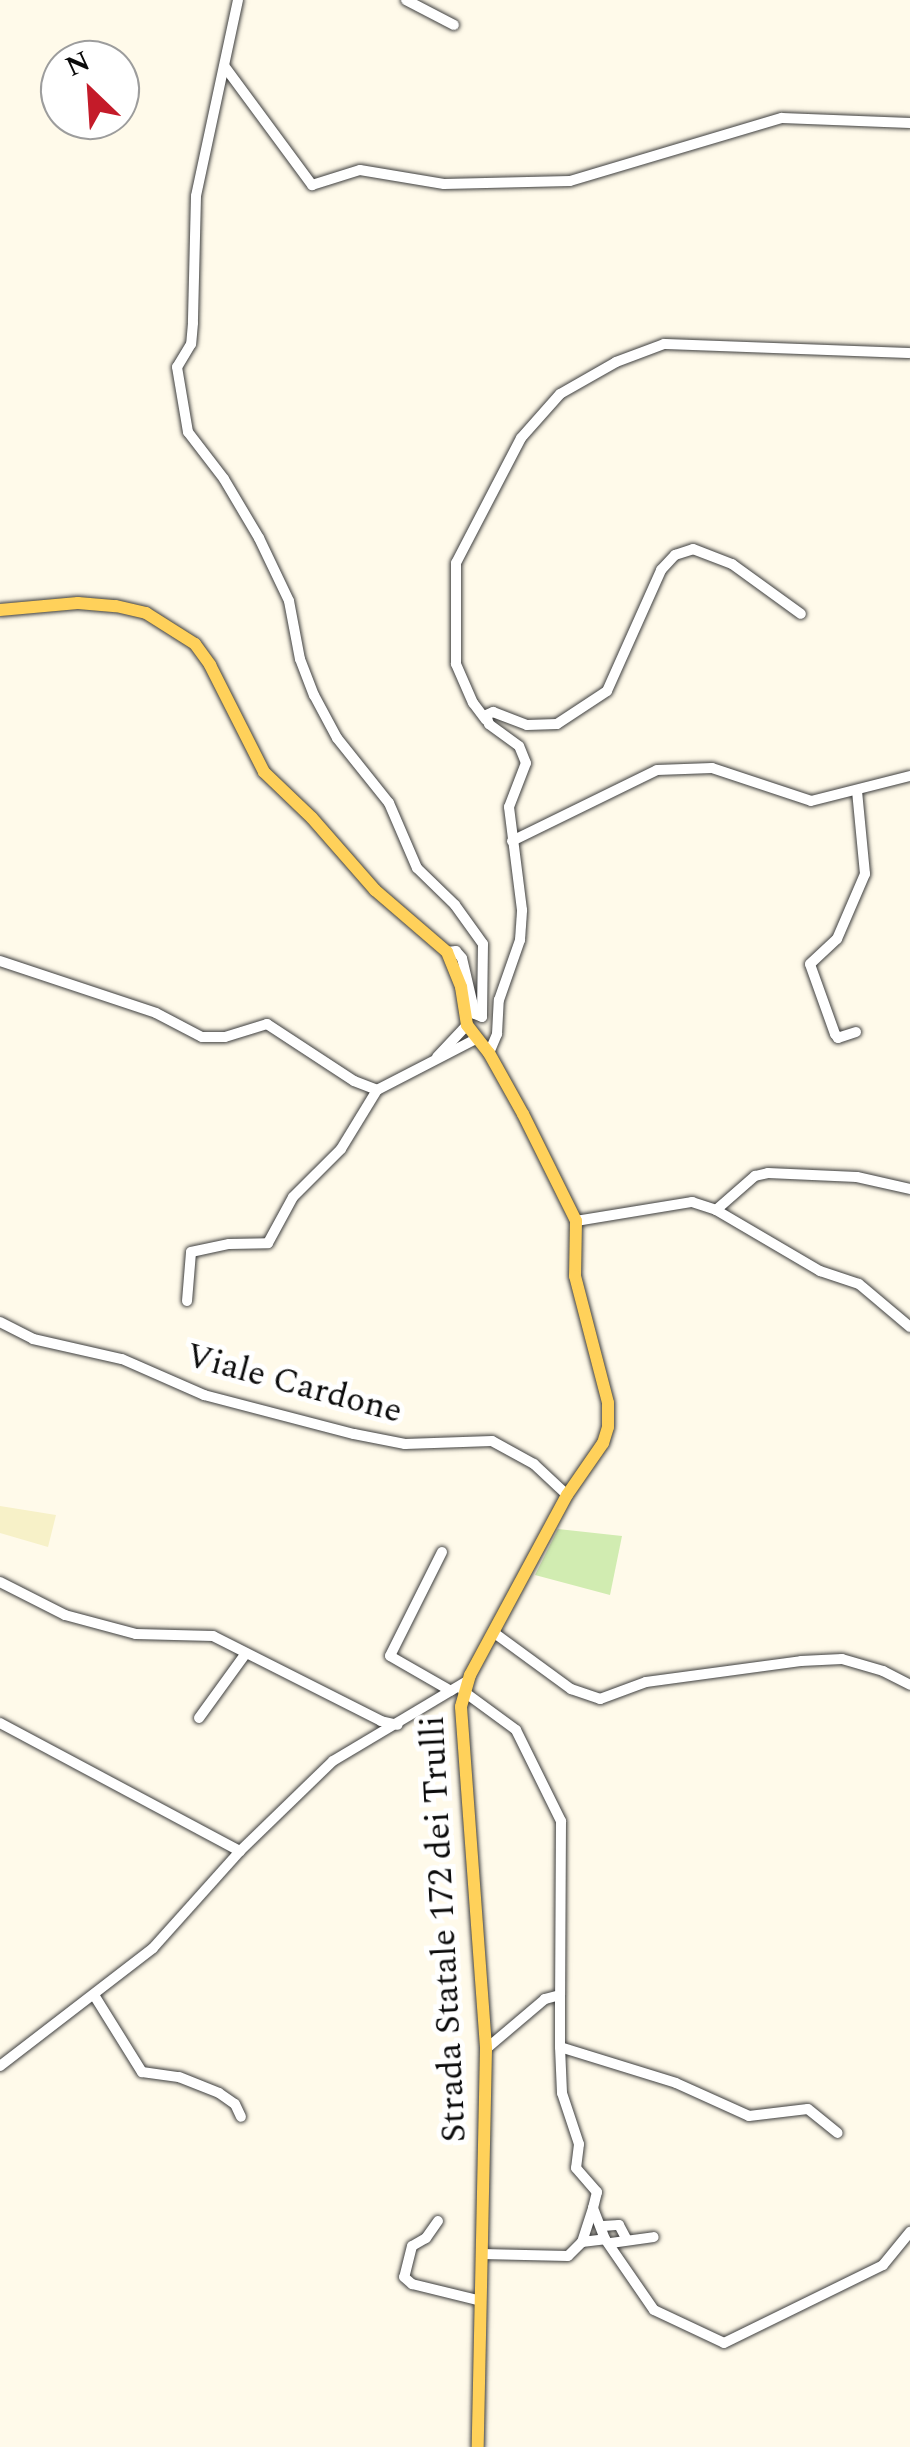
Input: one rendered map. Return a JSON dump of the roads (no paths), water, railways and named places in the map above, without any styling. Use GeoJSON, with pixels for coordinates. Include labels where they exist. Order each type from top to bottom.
{"type":"FeatureCollection","features":[{"type":"Feature","properties":{"kind":"main road"},"geometry":{"type":"LineString","coordinates":[[0,610],[78,604],[116,606],[146,613],[195,644],[210,665],[264,772],[312,818],[375,890],[447,952]]}},
{"type":"Feature","properties":{"kind":"main road","name":"Strada Statale 172 dei Trulli"},"geometry":{"type":"LineString","coordinates":[[447,952],[461,987],[467,1025],[489,1053],[576,1221],[575,1276],[609,1413],[603,1443],[568,1495],[460,1688],[486,2049],[478,2447]]}},
{"type":"Feature","properties":{"kind":"street"},"geometry":{"type":"LineString","coordinates":[[238,0],[196,196],[191,344],[177,367],[188,432],[224,479],[274,570],[289,601],[300,659],[337,738],[388,803],[418,868],[454,905],[483,944],[482,1017],[475,1014],[462,958],[456,951],[447,952]]}},
{"type":"Feature","properties":{"kind":"street"},"geometry":{"type":"LineString","coordinates":[[406,0],[454,25]]}},
{"type":"Feature","properties":{"kind":"street"},"geometry":{"type":"LineString","coordinates":[[224,67],[312,185],[360,170],[444,184],[570,181],[782,118],[910,123]]}},
{"type":"Feature","properties":{"kind":"street"},"geometry":{"type":"LineString","coordinates":[[489,1053],[497,1034],[499,1000],[520,940],[522,910],[509,807],[526,763],[519,746],[486,720],[473,703],[456,664],[456,562],[521,438],[560,394],[616,362],[664,344],[910,353]]}},
{"type":"Feature","properties":{"kind":"street"},"geometry":{"type":"LineString","coordinates":[[486,720],[488,712],[493,712],[527,725],[557,724],[607,692],[661,570],[675,556],[693,549],[732,564],[801,614]]}},
{"type":"Feature","properties":{"kind":"street"},"geometry":{"type":"LineString","coordinates":[[512,841],[657,770],[712,768],[811,801],[910,776]]}},
{"type":"Feature","properties":{"kind":"street"},"geometry":{"type":"LineString","coordinates":[[856,1032],[838,1038],[835,1034],[810,964],[837,940],[866,874],[857,791]]}},
{"type":"Feature","properties":{"kind":"street"},"geometry":{"type":"LineString","coordinates":[[0,961],[156,1013],[202,1036],[225,1037],[267,1024],[354,1081],[377,1090]]}},
{"type":"Feature","properties":{"kind":"street"},"geometry":{"type":"LineString","coordinates":[[431,1063],[467,1025]]}},
{"type":"Feature","properties":{"kind":"street"},"geometry":{"type":"LineString","coordinates":[[187,1301],[192,1252],[229,1244],[268,1243],[293,1197],[342,1149],[377,1090],[476,1039]]}},
{"type":"Feature","properties":{"kind":"street"},"geometry":{"type":"LineString","coordinates":[[716,1210],[755,1176],[768,1173],[857,1178],[910,1188]]}},
{"type":"Feature","properties":{"kind":"street"},"geometry":{"type":"LineString","coordinates":[[576,1221],[671,1202],[692,1202],[716,1210],[820,1271],[858,1284],[910,1326]]}},
{"type":"Feature","properties":{"kind":"street","name":"Viale Cardone"},"geometry":{"type":"LineString","coordinates":[[0,1322],[33,1340],[122,1359],[204,1395],[354,1434],[405,1444],[492,1441],[534,1464],[568,1495]]}},
{"type":"Feature","properties":{"kind":"street"},"geometry":{"type":"LineString","coordinates":[[442,1552],[390,1656],[394,1662],[460,1688],[516,1730],[561,1821],[562,2093],[579,2144],[576,2168],[597,2192],[582,2242],[568,2256],[482,2254]]}},
{"type":"Feature","properties":{"kind":"street"},"geometry":{"type":"LineString","coordinates":[[0,1582],[65,1615],[160,1638],[214,1636],[381,1721],[399,1725]]}},
{"type":"Feature","properties":{"kind":"street"},"geometry":{"type":"LineString","coordinates":[[493,1632],[570,1689],[600,1699],[646,1682],[801,1661],[842,1660],[883,1671],[910,1685]]}},
{"type":"Feature","properties":{"kind":"street"},"geometry":{"type":"LineString","coordinates":[[200,1718],[246,1653]]}},
{"type":"Feature","properties":{"kind":"street"},"geometry":{"type":"LineString","coordinates":[[0,2066],[154,1948],[240,1851],[334,1761],[460,1688]]}},
{"type":"Feature","properties":{"kind":"street"},"geometry":{"type":"LineString","coordinates":[[0,1723],[240,1851]]}},
{"type":"Feature","properties":{"kind":"street"},"geometry":{"type":"LineString","coordinates":[[94,1995],[142,2072],[179,2077],[219,2093],[236,2104],[240,2117]]}},
{"type":"Feature","properties":{"kind":"street"},"geometry":{"type":"LineString","coordinates":[[486,2049],[545,1999],[560,1995]]}},
{"type":"Feature","properties":{"kind":"street"},"geometry":{"type":"LineString","coordinates":[[560,2047],[676,2083],[749,2116],[808,2109],[838,2134]]}},
{"type":"Feature","properties":{"kind":"street"},"geometry":{"type":"LineString","coordinates":[[594,2208],[608,2241],[654,2310],[724,2343],[883,2265],[910,2232]]}},
{"type":"Feature","properties":{"kind":"street"},"geometry":{"type":"LineString","coordinates":[[438,2220],[412,2246],[404,2276],[412,2284],[481,2300]]}},
{"type":"Feature","properties":{"kind":"street"},"geometry":{"type":"LineString","coordinates":[[603,2226],[619,2224],[627,2240]]}},
{"type":"Feature","properties":{"kind":"street"},"geometry":{"type":"LineString","coordinates":[[582,2242],[654,2236]]}}]}
